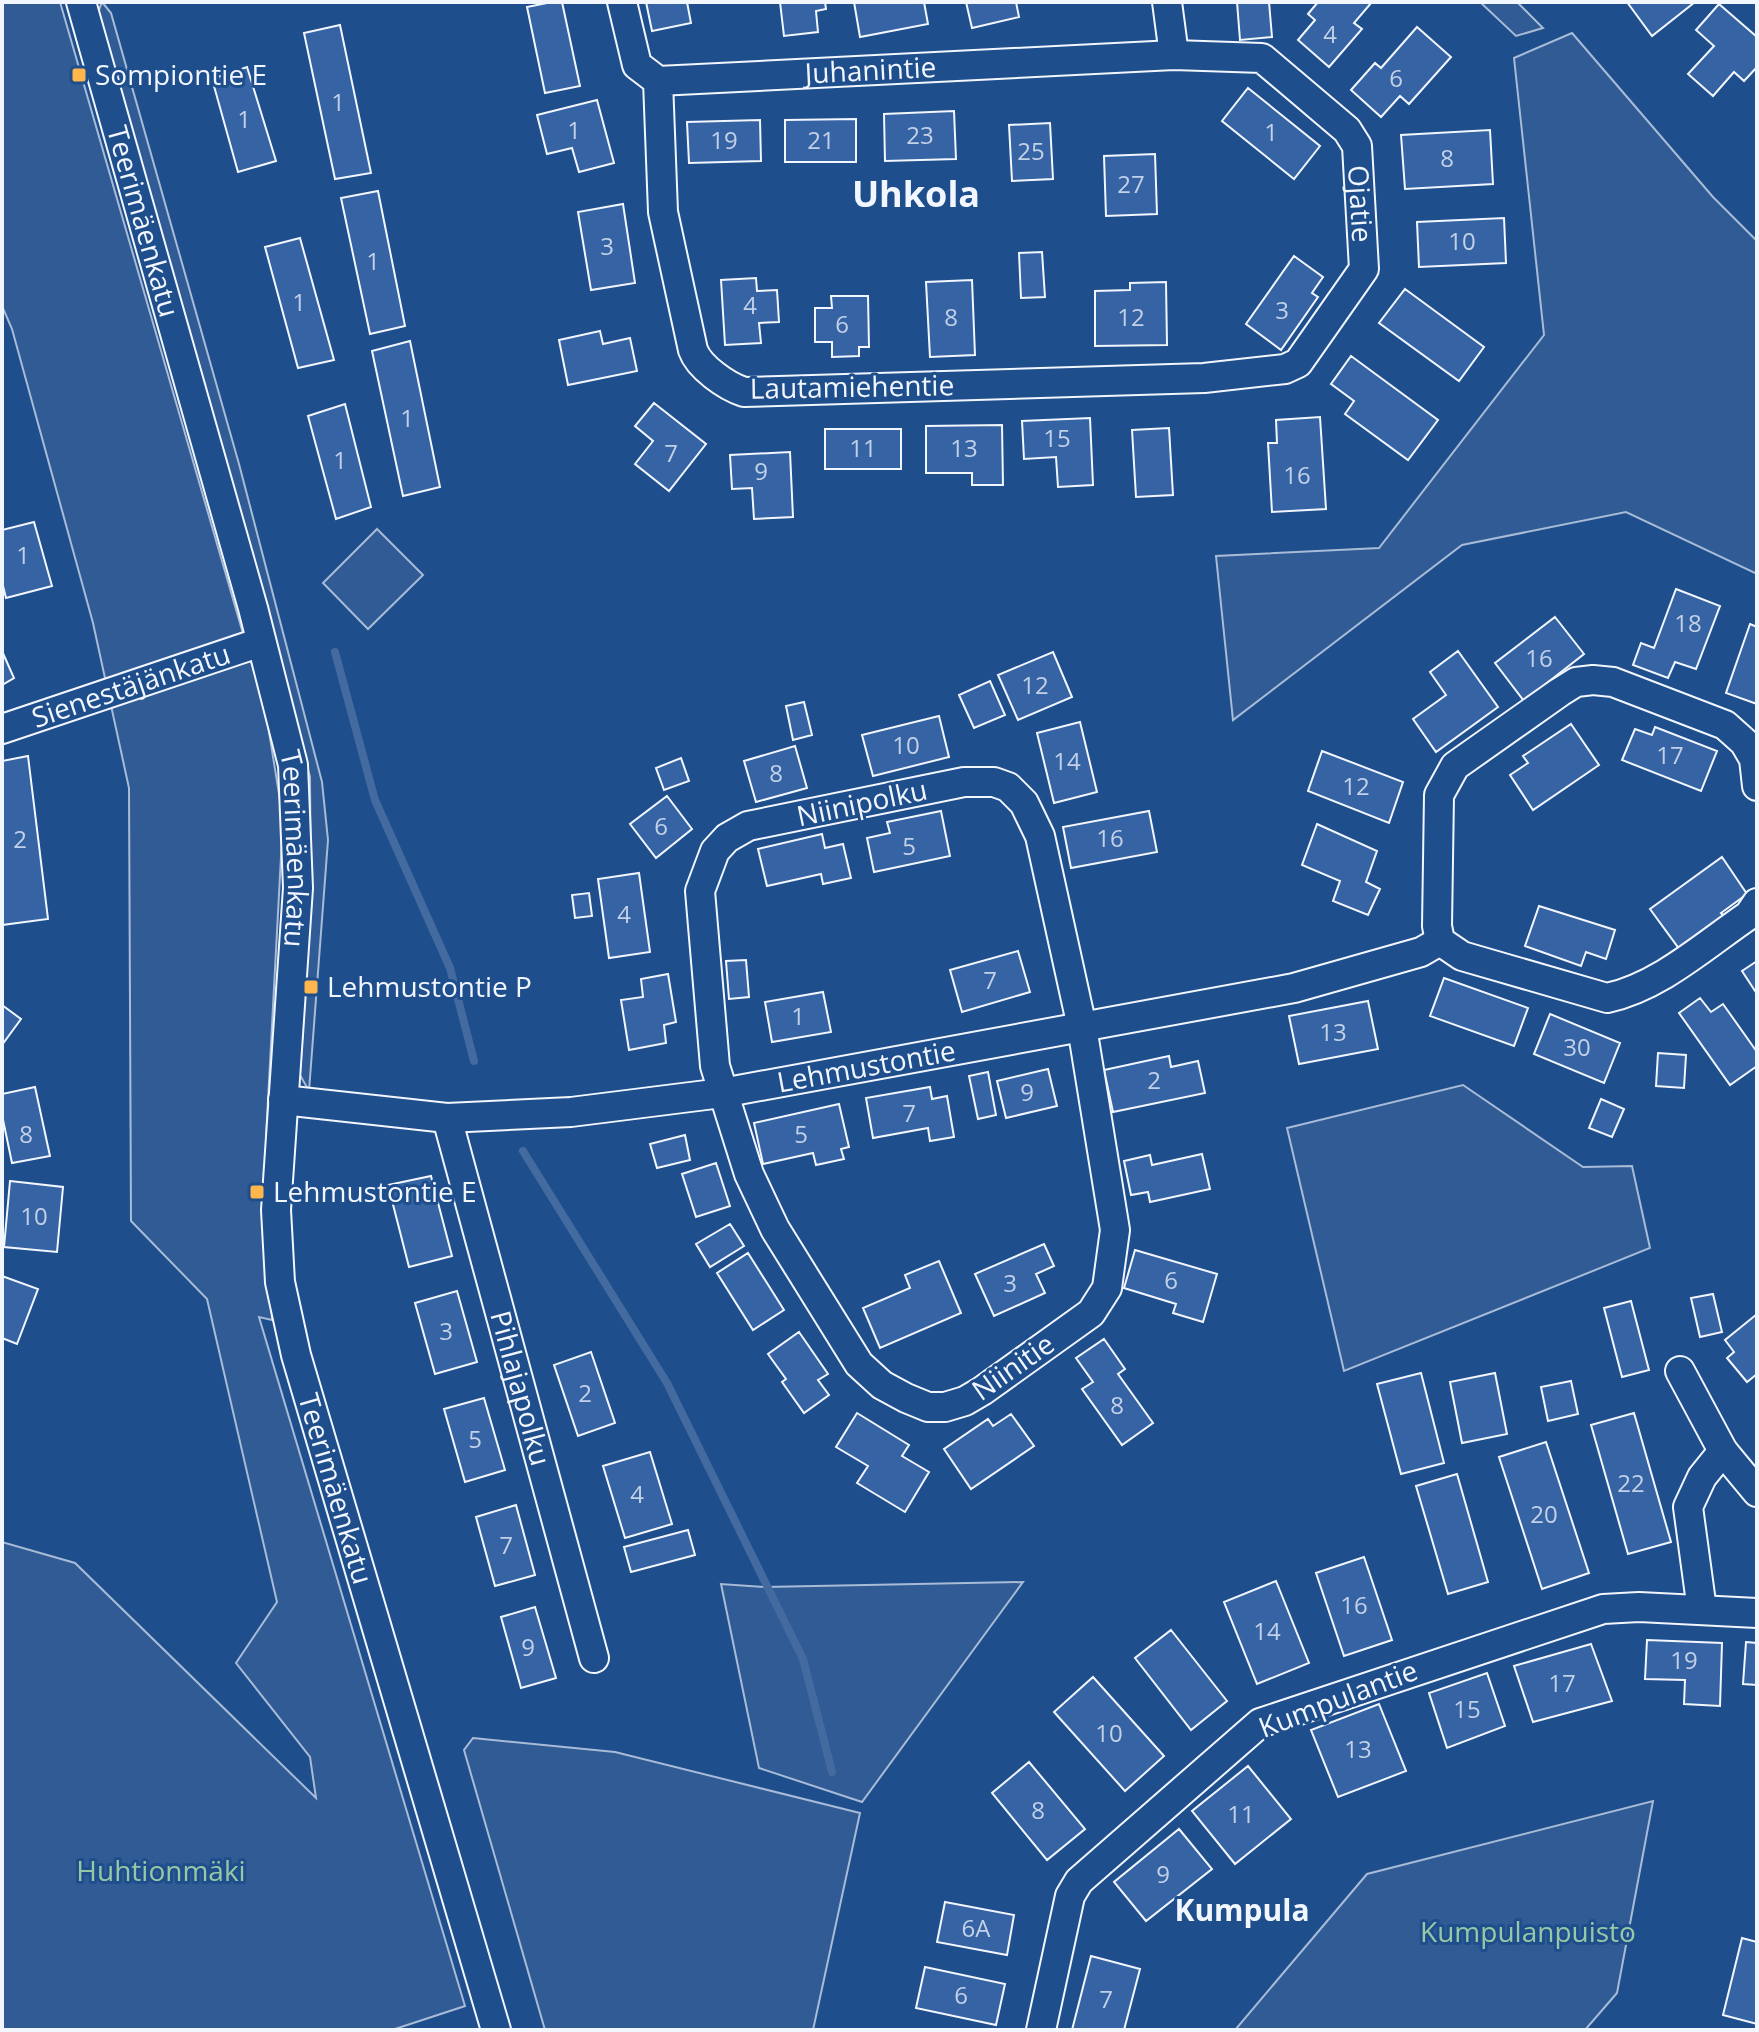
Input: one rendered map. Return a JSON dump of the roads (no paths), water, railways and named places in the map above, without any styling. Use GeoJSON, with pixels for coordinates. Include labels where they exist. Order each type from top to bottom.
{"type":"FeatureCollection","features":[{"type":"Feature","properties":{"kind":"street","name":"Teerimäenkatu"},"geometry":{"type":"LineString","coordinates":[[81,2],[293,765],[299,834],[298,888],[283,1100],[278,1238],[280,1282],[296,1355],[496,2030]]}},
{"type":"Feature","properties":{"kind":"street"},"geometry":{"type":"LineString","coordinates":[[622,2],[637,65],[658,81]]}},
{"type":"Feature","properties":{"kind":"street"},"geometry":{"type":"LineString","coordinates":[[1167,2],[1174,55]]}},
{"type":"Feature","properties":{"kind":"street","name":"Juhanintie"},"geometry":{"type":"LineString","coordinates":[[658,81],[1174,55]]}},
{"type":"Feature","properties":{"kind":"street","name":"Ojatie"},"geometry":{"type":"LineString","coordinates":[[1174,55],[1262,58],[1347,130],[1357,146],[1364,269],[1357,283],[1298,363],[1285,369],[1204,378]]}},
{"type":"Feature","properties":{"kind":"street","name":"Lautamiehentie"},"geometry":{"type":"LineString","coordinates":[[658,81],[663,212],[693,350],[696,359],[733,389],[744,392],[1204,378]]}},
{"type":"Feature","properties":{"kind":"street","name":"Sienestäjänkatu"},"geometry":{"type":"LineString","coordinates":[[2,729],[261,642]]}},
{"type":"Feature","properties":{"kind":"street"},"geometry":{"type":"LineString","coordinates":[[1757,786],[1754,759],[1744,742],[1725,725],[1613,682],[1576,682],[1455,766],[1444,782],[1439,795],[1440,941],[1462,956],[1607,998],[1630,993],[1651,982],[1749,915],[1757,903]]}},
{"type":"Feature","properties":{"kind":"street","name":"Niinipolku"},"geometry":{"type":"LineString","coordinates":[[722,1093],[715,1066],[700,891],[715,851],[727,838],[748,826],[964,782],[994,782],[1008,787],[1024,803],[1040,836],[1082,1027]]}},
{"type":"Feature","properties":{"kind":"street","name":"Lehmustontie"},"geometry":{"type":"LineString","coordinates":[[283,1100],[447,1118],[488,1113],[571,1112],[722,1093],[1294,988],[1421,952],[1440,941]]}},
{"type":"Feature","properties":{"kind":"street","name":"Niinitie"},"geometry":{"type":"LineString","coordinates":[[722,1093],[763,1208],[859,1364],[882,1385],[906,1398],[928,1407],[945,1407],[965,1401],[982,1391],[1091,1313],[1107,1288],[1114,1261],[1114,1208],[1082,1027]]}},
{"type":"Feature","properties":{"kind":"street","name":"Pihlajapolku"},"geometry":{"type":"LineString","coordinates":[[447,1118],[594,1658]]}},
{"type":"Feature","properties":{"kind":"street"},"geometry":{"type":"LineString","coordinates":[[1680,1371],[1723,1451],[1757,1492]]}},
{"type":"Feature","properties":{"kind":"street"},"geometry":{"type":"LineString","coordinates":[[1702,1610],[1688,1507],[1702,1477],[1723,1451]]}},
{"type":"Feature","properties":{"kind":"street","name":"Kumpulantie"},"geometry":{"type":"LineString","coordinates":[[1041,2030],[1070,1896],[1079,1881],[1260,1723],[1603,1609],[1639,1607],[1757,1613]]}},
{"type":"Feature","properties":{"kind":"waterway"},"geometry":{"type":"LineString","coordinates":[[335,652],[375,800],[450,968],[474,1061]]}},
{"type":"Feature","properties":{"kind":"waterway"},"geometry":{"type":"LineString","coordinates":[[523,1151],[667,1383],[803,1659],[832,1772]]}},
{"type":"Feature","properties":{"kind":"place","name":"Sompiontie E"},"geometry":{"type":"Point","coordinates":[79,75]}},
{"type":"Feature","properties":{"kind":"place","name":"Lehmustontie P"},"geometry":{"type":"Point","coordinates":[311,987]}},
{"type":"Feature","properties":{"kind":"place","name":"Lehmustontie E"},"geometry":{"type":"Point","coordinates":[257,1192]}},
{"type":"Feature","properties":{"kind":"district","name":"Uhkola"},"geometry":{"type":"Point","coordinates":[916,194]}},
{"type":"Feature","properties":{"kind":"district","name":"Kumpula"},"geometry":{"type":"Point","coordinates":[1242,1911]}},
{"type":"Feature","properties":{"kind":"park label","name":"Huhtionmäki"},"geometry":{"type":"Point","coordinates":[161,1871]}},
{"type":"Feature","properties":{"kind":"park label","name":"Kumpulanpuisto"},"geometry":{"type":"Point","coordinates":[1528,1932]}}]}
